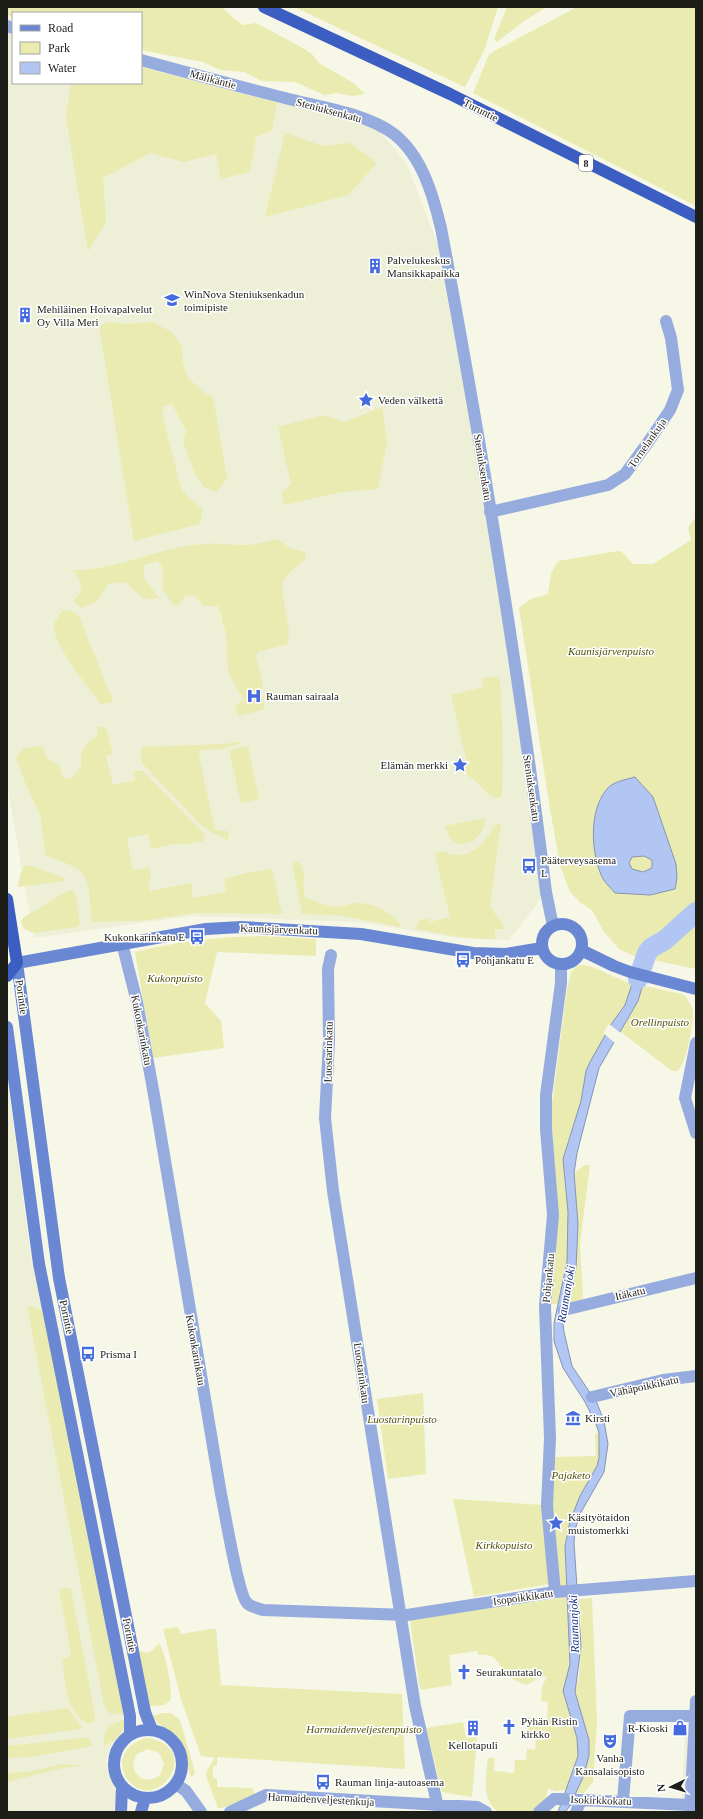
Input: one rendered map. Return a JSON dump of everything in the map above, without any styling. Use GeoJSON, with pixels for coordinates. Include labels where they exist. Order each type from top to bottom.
{"type":"FeatureCollection","features":[{"type":"Feature","properties":{"kind":"highway","name":"Turuntie"},"geometry":{"type":"LineString","coordinates":[[264,7],[450,94],[696,217]]}},
{"type":"Feature","properties":{"kind":"highway","name":"Porintie"},"geometry":{"type":"LineString","coordinates":[[7,900],[11,928],[12,964]]}},
{"type":"Feature","properties":{"kind":"highway"},"geometry":{"type":"LineString","coordinates":[[7,976],[12,964]]}},
{"type":"Feature","properties":{"kind":"main road"},"geometry":{"type":"LineString","coordinates":[[563,924],[575,929],[581,938],[581,950],[574,960],[567,964],[551,962],[544,955],[542,948],[543,936],[553,926],[563,924]]}},
{"type":"Feature","properties":{"kind":"main road","name":"Kaunisjärvenkatu"},"geometry":{"type":"LineString","coordinates":[[12,964],[206,929],[241,927],[361,934],[473,953],[506,954],[542,948]]}},
{"type":"Feature","properties":{"kind":"main road"},"geometry":{"type":"LineString","coordinates":[[581,950],[630,972],[696,989]]}},
{"type":"Feature","properties":{"kind":"main road","name":"Porintie"},"geometry":{"type":"LineString","coordinates":[[12,964],[62,1293],[145,1712],[152,1730]]}},
{"type":"Feature","properties":{"kind":"main road","name":"Porintie"},"geometry":{"type":"LineString","coordinates":[[7,1027],[39,1264],[130,1716],[130,1734]]}},
{"type":"Feature","properties":{"kind":"main road"},"geometry":{"type":"LineString","coordinates":[[121,1812],[122,1787],[115,1771],[114,1759],[118,1748],[130,1734],[141,1730],[152,1730],[173,1742],[179,1752],[181,1762],[180,1774],[176,1784],[167,1792],[158,1796],[145,1798],[131,1794],[122,1787]]}},
{"type":"Feature","properties":{"kind":"main road"},"geometry":{"type":"LineString","coordinates":[[141,1812],[145,1798]]}},
{"type":"Feature","properties":{"kind":"street","name":"Mälikäntie"},"geometry":{"type":"LineString","coordinates":[[142,60],[286,98]]}},
{"type":"Feature","properties":{"kind":"street","name":"Steniuksenkatu"},"geometry":{"type":"LineString","coordinates":[[286,98],[352,114],[394,134],[411,152],[424,175],[435,202],[441,228],[490,512],[515,666],[546,892],[553,926]]}},
{"type":"Feature","properties":{"kind":"street","name":"Tornelankuja"},"geometry":{"type":"LineString","coordinates":[[490,512],[608,485],[625,474],[670,410],[678,390],[671,338],[666,321]]}},
{"type":"Feature","properties":{"kind":"street","name":"Kukonkarinkatu"},"geometry":{"type":"LineString","coordinates":[[122,944],[137,1002],[154,1095],[221,1494],[233,1552],[246,1602],[252,1607],[263,1610],[399,1615]]}},
{"type":"Feature","properties":{"kind":"street","name":"Luostarinkatu"},"geometry":{"type":"LineString","coordinates":[[331,955],[328,969],[329,1041],[325,1118],[333,1191],[399,1615],[420,1731],[439,1809]]}},
{"type":"Feature","properties":{"kind":"street","name":"Pohjankatu"},"geometry":{"type":"LineString","coordinates":[[560,1592],[547,1506],[550,1438],[545,1306],[554,1215],[546,1095],[561,983],[561,964]]}},
{"type":"Feature","properties":{"kind":"street"},"geometry":{"type":"LineString","coordinates":[[696,1043],[685,1098],[696,1134]]}},
{"type":"Feature","properties":{"kind":"street","name":"Itäkatu"},"geometry":{"type":"LineString","coordinates":[[564,1310],[696,1278]]}},
{"type":"Feature","properties":{"kind":"street","name":"Vähäpoikkikatu"},"geometry":{"type":"LineString","coordinates":[[592,1397],[663,1380],[696,1376]]}},
{"type":"Feature","properties":{"kind":"street","name":"Isopoikkikatu"},"geometry":{"type":"LineString","coordinates":[[399,1615],[583,1589],[696,1581]]}},
{"type":"Feature","properties":{"kind":"street"},"geometry":{"type":"LineString","coordinates":[[690,1808],[696,1701]]}},
{"type":"Feature","properties":{"kind":"street"},"geometry":{"type":"LineString","coordinates":[[623,1801],[630,1716],[695,1722]]}},
{"type":"Feature","properties":{"kind":"street"},"geometry":{"type":"LineString","coordinates":[[176,1784],[186,1791],[201,1812]]}},
{"type":"Feature","properties":{"kind":"street","name":"Harmaidenveljestenkuja"},"geometry":{"type":"LineString","coordinates":[[230,1812],[266,1795],[439,1809],[477,1807],[486,1812]]}},
{"type":"Feature","properties":{"kind":"street","name":"Isokirkkokatu"},"geometry":{"type":"LineString","coordinates":[[539,1812],[554,1799],[559,1798],[623,1801],[690,1808]]}},
{"type":"Feature","properties":{"kind":"street"},"geometry":{"type":"LineString","coordinates":[[576,1812],[579,1800]]}},
{"type":"Feature","properties":{"kind":"shaded area"},"geometry":{"type":"Polygon","coordinates":[[[7,33],[12,35],[12,84],[142,84],[142,64],[374,124],[407,164],[450,277],[546,892],[509,940],[457,938],[360,922],[190,916],[34,938],[7,784],[7,33]]]}},
{"type":"Feature","properties":{"kind":"shaded area"},"geometry":{"type":"Polygon","coordinates":[[[7,1077],[31,1258],[45,1319],[125,1713],[123,1731],[110,1747],[106,1763],[116,1795],[114,1812],[7,1812],[7,1077]]]}},
{"type":"Feature","properties":{"kind":"shaded area"},"geometry":{"type":"Polygon","coordinates":[[[696,1709],[696,1789],[681,1810],[686,1715],[687,1710],[696,1709]]]}},
{"type":"Feature","properties":{"kind":"green space"},"geometry":{"type":"Polygon","coordinates":[[[7,7],[222,7],[243,25],[256,23],[301,47],[312,54],[319,63],[355,84],[365,94],[353,96],[336,93],[324,95],[295,82],[262,81],[244,72],[220,70],[203,62],[142,50],[142,12],[12,12],[12,17],[7,15],[7,7]]]}},
{"type":"Feature","properties":{"kind":"green space"},"geometry":{"type":"Polygon","coordinates":[[[294,7],[498,7],[484,51],[465,87],[294,7]]]}},
{"type":"Feature","properties":{"kind":"green space"},"geometry":{"type":"Polygon","coordinates":[[[507,7],[547,7],[524,21],[497,42],[494,39],[507,7]]]}},
{"type":"Feature","properties":{"kind":"green space"},"geometry":{"type":"Polygon","coordinates":[[[577,7],[696,7],[696,206],[473,93],[489,55],[577,7]]]}},
{"type":"Feature","properties":{"kind":"green space"},"geometry":{"type":"Polygon","coordinates":[[[142,67],[277,103],[272,130],[256,137],[250,172],[221,179],[216,154],[184,162],[150,153],[103,178],[106,223],[88,251],[66,117],[71,84],[142,84],[142,67]]]}},
{"type":"Feature","properties":{"kind":"green space"},"geometry":{"type":"Polygon","coordinates":[[[285,133],[323,146],[350,143],[377,163],[348,195],[265,217],[285,133]]]}},
{"type":"Feature","properties":{"kind":"green space"},"geometry":{"type":"Polygon","coordinates":[[[109,322],[125,324],[152,322],[172,332],[182,347],[183,363],[188,378],[207,395],[213,397],[227,479],[216,492],[204,487],[194,472],[183,441],[186,431],[172,404],[164,406],[162,414],[181,488],[188,497],[203,509],[200,524],[134,541],[99,326],[109,322]]]}},
{"type":"Feature","properties":{"kind":"green space"},"geometry":{"type":"Polygon","coordinates":[[[382,407],[387,441],[378,489],[342,492],[284,505],[281,493],[291,484],[278,427],[323,415],[345,422],[382,407]]]}},
{"type":"Feature","properties":{"kind":"green space","name":"Kaunisjärvenpuisto"},"geometry":{"type":"Polygon","coordinates":[[[696,517],[696,969],[634,956],[619,949],[604,932],[592,910],[581,903],[570,892],[560,865],[519,608],[531,599],[548,594],[551,574],[558,561],[618,551],[622,552],[633,564],[653,564],[691,540],[688,528],[696,517]]]}},
{"type":"Feature","properties":{"kind":"green space"},"geometry":{"type":"Polygon","coordinates":[[[277,539],[290,548],[305,552],[306,559],[290,572],[283,581],[282,590],[289,630],[288,644],[258,652],[256,657],[263,683],[262,693],[265,709],[239,716],[235,707],[243,699],[228,672],[226,632],[218,606],[204,606],[195,596],[186,595],[179,605],[173,604],[164,590],[163,570],[157,561],[144,565],[144,578],[159,598],[144,599],[125,582],[108,584],[97,601],[82,608],[73,602],[81,592],[80,580],[73,570],[90,569],[122,563],[185,546],[208,544],[251,545],[277,539]]]}},
{"type":"Feature","properties":{"kind":"green space"},"geometry":{"type":"Polygon","coordinates":[[[63,610],[72,611],[79,616],[113,702],[101,704],[64,653],[54,631],[54,624],[63,610]]]}},
{"type":"Feature","properties":{"kind":"green space"},"geometry":{"type":"Polygon","coordinates":[[[497,677],[500,680],[503,766],[502,795],[499,798],[492,797],[472,778],[452,767],[467,763],[451,695],[483,687],[482,678],[497,677]]]}},
{"type":"Feature","properties":{"kind":"green space"},"geometry":{"type":"Polygon","coordinates":[[[98,726],[106,728],[113,753],[106,756],[113,785],[135,780],[134,771],[143,771],[205,835],[204,841],[174,844],[151,849],[148,834],[127,838],[133,870],[149,867],[151,879],[148,880],[150,891],[191,883],[193,898],[226,892],[224,879],[270,869],[273,872],[282,914],[196,913],[139,921],[92,922],[88,885],[85,877],[73,866],[46,856],[40,814],[26,785],[16,757],[24,748],[42,746],[47,758],[59,765],[63,778],[71,779],[81,766],[81,753],[88,742],[97,736],[98,726]]]}},
{"type":"Feature","properties":{"kind":"green space"},"geometry":{"type":"Polygon","coordinates":[[[239,742],[240,744],[221,749],[201,750],[199,756],[215,830],[228,831],[229,836],[227,840],[211,832],[200,824],[142,763],[141,747],[224,744],[239,742]]]}},
{"type":"Feature","properties":{"kind":"green space"},"geometry":{"type":"Polygon","coordinates":[[[248,746],[259,799],[241,803],[229,750],[248,746]]]}},
{"type":"Feature","properties":{"kind":"green space"},"geometry":{"type":"Polygon","coordinates":[[[485,818],[484,827],[480,834],[468,843],[461,844],[454,842],[448,836],[445,826],[485,818]]]}},
{"type":"Feature","properties":{"kind":"green space"},"geometry":{"type":"Polygon","coordinates":[[[501,823],[490,906],[505,929],[495,929],[495,939],[485,939],[415,929],[420,920],[429,918],[430,922],[450,917],[435,854],[443,851],[459,855],[467,854],[480,846],[494,826],[501,823]]]}},
{"type":"Feature","properties":{"kind":"green space"},"geometry":{"type":"Polygon","coordinates":[[[298,862],[301,865],[305,880],[303,883],[305,898],[335,907],[357,903],[369,904],[389,913],[399,922],[402,927],[337,915],[302,914],[293,868],[293,863],[298,862]]]}},
{"type":"Feature","properties":{"kind":"green space"},"geometry":{"type":"Polygon","coordinates":[[[28,865],[65,879],[64,881],[18,887],[22,871],[25,866],[28,865]]]}},
{"type":"Feature","properties":{"kind":"green space"},"geometry":{"type":"Polygon","coordinates":[[[69,890],[73,891],[76,896],[80,923],[77,927],[33,933],[23,928],[21,921],[24,917],[69,890]]]}},
{"type":"Feature","properties":{"kind":"green space","name":"Kukonpuisto"},"geometry":{"type":"Polygon","coordinates":[[[263,936],[316,939],[316,956],[217,952],[205,1003],[221,1021],[224,1048],[153,1058],[135,952],[198,940],[263,936]]]}},
{"type":"Feature","properties":{"kind":"green space","name":"Orellinpuisto"},"geometry":{"type":"Polygon","coordinates":[[[578,965],[584,965],[597,969],[630,983],[684,995],[692,1007],[693,1017],[691,1034],[686,1053],[677,1071],[672,1071],[621,1032],[612,1023],[586,1071],[581,1101],[565,1150],[564,1176],[568,1212],[567,1262],[558,1304],[550,1304],[558,1216],[551,1112],[567,989],[571,972],[578,965]]]}},
{"type":"Feature","properties":{"kind":"green space"},"geometry":{"type":"Polygon","coordinates":[[[585,1165],[590,1165],[580,1244],[583,1299],[568,1303],[576,1268],[578,1224],[574,1173],[585,1165]]]}},
{"type":"Feature","properties":{"kind":"green space"},"geometry":{"type":"Polygon","coordinates":[[[32,1306],[43,1312],[125,1713],[112,1714],[107,1711],[104,1705],[27,1307],[32,1306]]]}},
{"type":"Feature","properties":{"kind":"green space","name":"Luostarinpuisto"},"geometry":{"type":"Polygon","coordinates":[[[423,1393],[426,1474],[388,1479],[377,1399],[423,1393]]]}},
{"type":"Feature","properties":{"kind":"green space","name":"Pajaketo"},"geometry":{"type":"Polygon","coordinates":[[[599,1433],[599,1458],[597,1466],[580,1496],[567,1534],[565,1556],[566,1587],[557,1588],[551,1522],[554,1457],[596,1456],[595,1434],[599,1433]]]}},
{"type":"Feature","properties":{"kind":"green space","name":"Kirkkopuisto"},"geometry":{"type":"Polygon","coordinates":[[[453,1499],[543,1505],[549,1584],[474,1597],[453,1499]]]}},
{"type":"Feature","properties":{"kind":"green space"},"geometry":{"type":"Polygon","coordinates":[[[59,1589],[71,1589],[95,1715],[94,1720],[89,1724],[75,1713],[66,1687],[62,1659],[71,1654],[59,1589]]]}},
{"type":"Feature","properties":{"kind":"green space"},"geometry":{"type":"Polygon","coordinates":[[[567,1597],[570,1664],[564,1691],[577,1738],[578,1756],[566,1790],[555,1791],[548,1788],[546,1799],[533,1812],[498,1812],[489,1800],[487,1794],[486,1780],[488,1758],[495,1758],[494,1771],[514,1773],[515,1760],[526,1760],[527,1749],[535,1750],[536,1737],[527,1736],[528,1717],[547,1718],[548,1702],[541,1701],[542,1686],[547,1677],[538,1676],[534,1681],[526,1685],[509,1676],[494,1658],[485,1655],[478,1655],[477,1651],[449,1655],[452,1685],[420,1690],[410,1620],[567,1597]]]}},
{"type":"Feature","properties":{"kind":"green space"},"geometry":{"type":"Polygon","coordinates":[[[592,1598],[597,1721],[593,1782],[584,1793],[576,1793],[589,1755],[589,1740],[575,1692],[579,1675],[581,1621],[579,1599],[592,1598]]]}},
{"type":"Feature","properties":{"kind":"green space","name":"Harmaidenveljestenpuisto"},"geometry":{"type":"Polygon","coordinates":[[[178,1627],[181,1634],[216,1629],[221,1685],[402,1694],[405,1769],[217,1757],[217,1766],[213,1766],[213,1778],[217,1779],[217,1787],[253,1788],[255,1795],[222,1808],[218,1808],[206,1776],[207,1770],[215,1758],[201,1756],[181,1699],[163,1629],[178,1627]]]}},
{"type":"Feature","properties":{"kind":"green space"},"geometry":{"type":"Polygon","coordinates":[[[159,1643],[164,1654],[171,1696],[170,1701],[164,1705],[150,1706],[138,1652],[139,1650],[146,1653],[153,1650],[159,1643]]]}},
{"type":"Feature","properties":{"kind":"green space"},"geometry":{"type":"Polygon","coordinates":[[[67,1708],[83,1728],[7,1739],[7,1717],[67,1708]]]}},
{"type":"Feature","properties":{"kind":"green space"},"geometry":{"type":"Polygon","coordinates":[[[162,1713],[171,1713],[180,1720],[195,1772],[191,1777],[185,1750],[180,1740],[173,1733],[160,1725],[153,1716],[162,1713]]]}},
{"type":"Feature","properties":{"kind":"green space"},"geometry":{"type":"Polygon","coordinates":[[[126,1720],[119,1737],[104,1745],[104,1735],[106,1731],[112,1725],[126,1720]]]}},
{"type":"Feature","properties":{"kind":"green space"},"geometry":{"type":"Polygon","coordinates":[[[463,1722],[466,1738],[477,1737],[472,1797],[442,1792],[426,1728],[463,1722]]]}},
{"type":"Feature","properties":{"kind":"green space"},"geometry":{"type":"Polygon","coordinates":[[[89,1738],[92,1742],[92,1746],[31,1757],[7,1758],[7,1746],[89,1738]]]}},
{"type":"Feature","properties":{"kind":"green space"},"geometry":{"type":"Polygon","coordinates":[[[148,1738],[165,1745],[173,1755],[174,1766],[169,1777],[160,1786],[149,1790],[137,1788],[126,1777],[122,1764],[126,1752],[135,1743],[148,1738]],[[148,1749],[137,1754],[133,1766],[138,1776],[149,1780],[161,1774],[164,1763],[159,1753],[148,1749]]]}},
{"type":"Feature","properties":{"kind":"green space"},"geometry":{"type":"Polygon","coordinates":[[[62,1764],[85,1766],[62,1768],[7,1782],[7,1773],[27,1772],[62,1764]]]}},
{"type":"Feature","properties":{"kind":"water"},"geometry":{"type":"Polygon","coordinates":[[[635,777],[653,797],[676,864],[677,878],[675,889],[650,895],[615,893],[603,879],[596,858],[594,846],[594,821],[601,798],[607,789],[616,782],[635,777]],[[644,856],[632,857],[629,863],[632,869],[643,872],[652,868],[652,860],[644,856]]]}},
{"type":"Feature","properties":{"kind":"water"},"geometry":{"type":"Polygon","coordinates":[[[647,953],[648,967],[638,1001],[599,1068],[577,1153],[574,1173],[578,1224],[576,1268],[568,1303],[562,1314],[564,1332],[572,1366],[597,1403],[604,1421],[608,1444],[604,1472],[580,1514],[575,1530],[574,1543],[581,1646],[575,1692],[589,1740],[589,1755],[584,1775],[570,1806],[565,1812],[558,1812],[578,1756],[577,1738],[563,1691],[570,1664],[565,1546],[570,1521],[580,1496],[597,1466],[599,1458],[599,1433],[596,1424],[585,1402],[563,1368],[554,1341],[554,1323],[567,1262],[568,1212],[563,1159],[581,1101],[586,1071],[612,1023],[625,1005],[640,960],[647,953]]]}},
{"type":"Feature","properties":{"kind":"pier"},"geometry":{"type":"Polygon","coordinates":[[[609,1024],[622,1034],[615,1043],[603,1033],[609,1024]]]}},
{"type":"Feature","properties":{"kind":"waterway","name":"Raumanjoki"},"geometry":{"type":"LineString","coordinates":[[638,979],[647,953],[651,948],[665,940],[696,912]]}},
{"type":"Feature","properties":{"kind":"place","name":"Palvelukeskus Mansikkapaikka"},"geometry":{"type":"Point","coordinates":[375,266]}},
{"type":"Feature","properties":{"kind":"place","name":"WinNova Steniuksenkadun toimipiste"},"geometry":{"type":"Point","coordinates":[172,300]}},
{"type":"Feature","properties":{"kind":"place","name":"Mehiläinen Hoivapalvelut Oy Villa Meri"},"geometry":{"type":"Point","coordinates":[25,315]}},
{"type":"Feature","properties":{"kind":"place","name":"Veden välkettä"},"geometry":{"type":"Point","coordinates":[366,400]}},
{"type":"Feature","properties":{"kind":"place","name":"Rauman sairaala"},"geometry":{"type":"Point","coordinates":[254,696]}},
{"type":"Feature","properties":{"kind":"place","name":"Elämän merkki"},"geometry":{"type":"Point","coordinates":[460,765]}},
{"type":"Feature","properties":{"kind":"place","name":"Pääterveysasema L"},"geometry":{"type":"Point","coordinates":[529,866]}},
{"type":"Feature","properties":{"kind":"place","name":"Kukonkarinkatu E"},"geometry":{"type":"Point","coordinates":[197,937]}},
{"type":"Feature","properties":{"kind":"place","name":"Pohjankatu E"},"geometry":{"type":"Point","coordinates":[463,960]}},
{"type":"Feature","properties":{"kind":"place","name":"Prisma I"},"geometry":{"type":"Point","coordinates":[88,1354]}},
{"type":"Feature","properties":{"kind":"place","name":"Kirsti"},"geometry":{"type":"Point","coordinates":[573,1418]}},
{"type":"Feature","properties":{"kind":"place","name":"Käsityötaidon muistomerkki"},"geometry":{"type":"Point","coordinates":[556,1523]}},
{"type":"Feature","properties":{"kind":"place","name":"Seurakuntatalo"},"geometry":{"type":"Point","coordinates":[464,1672]}},
{"type":"Feature","properties":{"kind":"place","name":"Pyhän Ristin kirkko"},"geometry":{"type":"Point","coordinates":[509,1727]}},
{"type":"Feature","properties":{"kind":"place","name":"Kellotapuli"},"geometry":{"type":"Point","coordinates":[473,1728]}},
{"type":"Feature","properties":{"kind":"place","name":"R-Kioski"},"geometry":{"type":"Point","coordinates":[680,1728]}},
{"type":"Feature","properties":{"kind":"place","name":"Vanha Kansalaisopisto"},"geometry":{"type":"Point","coordinates":[610,1741]}},
{"type":"Feature","properties":{"kind":"place","name":"Rauman linja-autoasema"},"geometry":{"type":"Point","coordinates":[323,1782]}}]}
